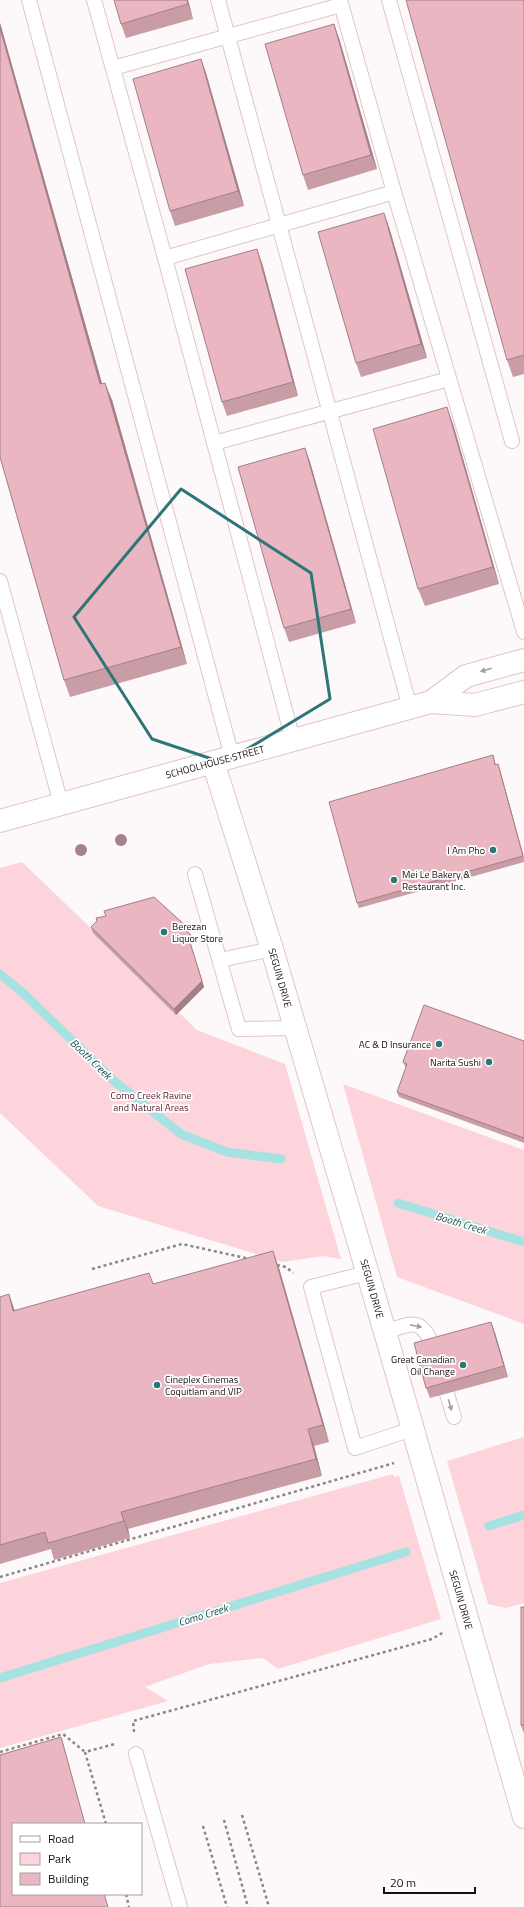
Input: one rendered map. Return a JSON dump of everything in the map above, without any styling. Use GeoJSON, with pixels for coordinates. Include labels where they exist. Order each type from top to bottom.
{"type":"FeatureCollection","features":[{"type":"Feature","properties":{"kind":"street","name":"SCHOOLHOUSE STREET"},"geometry":{"type":"LineString","coordinates":[[420,705],[466,676],[524,660]]}},
{"type":"Feature","properties":{"kind":"street","name":"SCHOOLHOUSE STREET"},"geometry":{"type":"LineString","coordinates":[[0,821],[420,705],[475,705],[524,692]]}},
{"type":"Feature","properties":{"kind":"street","name":"SEGUIN DRIVE"},"geometry":{"type":"LineString","coordinates":[[222,760],[272,949],[385,1332],[524,1817]]}},
{"type":"Feature","properties":{"kind":"lane"},"geometry":{"type":"LineString","coordinates":[[29,0],[222,760]]}},
{"type":"Feature","properties":{"kind":"lane"},"geometry":{"type":"LineString","coordinates":[[94,0],[165,258],[293,740]]}},
{"type":"Feature","properties":{"kind":"lane"},"geometry":{"type":"LineString","coordinates":[[218,0],[329,411],[420,705]]}},
{"type":"Feature","properties":{"kind":"lane"},"geometry":{"type":"LineString","coordinates":[[388,0],[512,441]]}},
{"type":"Feature","properties":{"kind":"lane"},"geometry":{"type":"LineString","coordinates":[[113,68],[340,3],[394,192],[524,632]]}},
{"type":"Feature","properties":{"kind":"lane"},"geometry":{"type":"LineString","coordinates":[[165,258],[394,192]]}},
{"type":"Feature","properties":{"kind":"lane"},"geometry":{"type":"LineString","coordinates":[[214,443],[449,379]]}},
{"type":"Feature","properties":{"kind":"lane"},"geometry":{"type":"LineString","coordinates":[[0,581],[61,804]]}},
{"type":"Feature","properties":{"kind":"lane"},"geometry":{"type":"LineString","coordinates":[[195,874],[239,1029],[295,1028]]}},
{"type":"Feature","properties":{"kind":"lane"},"geometry":{"type":"LineString","coordinates":[[220,960],[272,949]]}},
{"type":"Feature","properties":{"kind":"lane"},"geometry":{"type":"LineString","coordinates":[[367,1273],[311,1287],[355,1448],[412,1429]]}},
{"type":"Feature","properties":{"kind":"lane"},"geometry":{"type":"LineString","coordinates":[[385,1332],[410,1324],[418,1325],[427,1333],[435,1349]]}},
{"type":"Feature","properties":{"kind":"lane"},"geometry":{"type":"LineString","coordinates":[[447,1394],[454,1417]]}},
{"type":"Feature","properties":{"kind":"lane"},"geometry":{"type":"LineString","coordinates":[[136,1754],[180,1907]]}},
{"type":"Feature","properties":{"kind":"path"},"geometry":{"type":"LineString","coordinates":[[92,1269],[182,1244],[258,1261]]}},
{"type":"Feature","properties":{"kind":"path"},"geometry":{"type":"LineString","coordinates":[[272,1264],[286,1267],[311,1287]]}},
{"type":"Feature","properties":{"kind":"path"},"geometry":{"type":"LineString","coordinates":[[0,1577],[420,1455]]}},
{"type":"Feature","properties":{"kind":"path"},"geometry":{"type":"LineString","coordinates":[[136,1754],[133,1721],[432,1639],[446,1631]]}},
{"type":"Feature","properties":{"kind":"path"},"geometry":{"type":"LineString","coordinates":[[0,1752],[63,1734],[85,1752],[106,1823]]}},
{"type":"Feature","properties":{"kind":"path"},"geometry":{"type":"LineString","coordinates":[[85,1752],[134,1738]]}},
{"type":"Feature","properties":{"kind":"path"},"geometry":{"type":"LineString","coordinates":[[242,1815],[269,1907]]}},
{"type":"Feature","properties":{"kind":"path"},"geometry":{"type":"LineString","coordinates":[[224,1820],[248,1907]]}},
{"type":"Feature","properties":{"kind":"path"},"geometry":{"type":"LineString","coordinates":[[203,1826],[227,1907]]}},
{"type":"Feature","properties":{"kind":"path"},"geometry":{"type":"LineString","coordinates":[[126,1895],[129,1907]]}},
{"type":"Feature","properties":{"kind":"highlighted area"},"geometry":{"type":"Polygon","coordinates":[[[181,489],[311,573],[330,699],[224,763],[152,739],[74,617],[181,489]]]}},
{"type":"Feature","properties":{"kind":"green space","name":"Como Creek Ravine and Natural Areas"},"geometry":{"type":"Polygon","coordinates":[[[22,862],[197,1030],[285,1064],[341,1259],[324,1256],[282,1262],[98,1206],[0,1113],[0,868],[22,862]]]}},
{"type":"Feature","properties":{"kind":"green space"},"geometry":{"type":"Polygon","coordinates":[[[343,1084],[524,1150],[524,1324],[397,1277],[343,1084]]]}},
{"type":"Feature","properties":{"kind":"green space"},"geometry":{"type":"Polygon","coordinates":[[[524,1437],[524,1603],[506,1608],[488,1604],[447,1461],[524,1437]]]}},
{"type":"Feature","properties":{"kind":"green space"},"geometry":{"type":"Polygon","coordinates":[[[393,1474],[394,1477],[399,1476],[441,1619],[278,1669],[263,1658],[209,1664],[145,1687],[168,1701],[0,1748],[0,1583],[393,1474]]]}},
{"type":"Feature","properties":{"kind":"building"},"geometry":{"type":"Polygon","coordinates":[[[114,0],[187,0],[188,4],[121,24],[114,0]]]}},
{"type":"Feature","properties":{"kind":"building"},"geometry":{"type":"Polygon","coordinates":[[[406,0],[524,0],[524,355],[507,360],[406,0]]]}},
{"type":"Feature","properties":{"kind":"building"},"geometry":{"type":"Polygon","coordinates":[[[334,24],[371,155],[303,175],[265,44],[334,24]]]}},
{"type":"Feature","properties":{"kind":"building"},"geometry":{"type":"Polygon","coordinates":[[[0,28],[100,384],[105,383],[181,647],[64,680],[0,457],[0,28]]]}},
{"type":"Feature","properties":{"kind":"building"},"geometry":{"type":"Polygon","coordinates":[[[201,59],[238,191],[170,211],[133,79],[201,59]]]}},
{"type":"Feature","properties":{"kind":"building"},"geometry":{"type":"Polygon","coordinates":[[[384,213],[421,344],[356,363],[318,232],[384,213]]]}},
{"type":"Feature","properties":{"kind":"building"},"geometry":{"type":"Polygon","coordinates":[[[257,249],[293,382],[222,402],[185,269],[257,249]]]}},
{"type":"Feature","properties":{"kind":"building"},"geometry":{"type":"Polygon","coordinates":[[[447,407],[493,567],[418,589],[373,429],[447,407]]]}},
{"type":"Feature","properties":{"kind":"building"},"geometry":{"type":"Polygon","coordinates":[[[305,448],[351,609],[284,628],[238,467],[305,448]]]}},
{"type":"Feature","properties":{"kind":"building"},"geometry":{"type":"Polygon","coordinates":[[[493,755],[495,765],[498,764],[523,856],[357,903],[329,802],[493,755]]]}},
{"type":"Feature","properties":{"kind":"building"},"geometry":{"type":"Polygon","coordinates":[[[154,897],[187,927],[185,930],[191,935],[188,936],[202,981],[174,1009],[91,927],[97,921],[96,918],[106,916],[104,911],[154,897]]]}},
{"type":"Feature","properties":{"kind":"building"},"geometry":{"type":"Polygon","coordinates":[[[424,1005],[524,1041],[524,1138],[397,1092],[407,1064],[403,1062],[424,1005]]]}},
{"type":"Feature","properties":{"kind":"building","name":"Cineplex Cinemas Coquitlam and VIP"},"geometry":{"type":"Polygon","coordinates":[[[273,1251],[323,1425],[308,1429],[316,1459],[121,1512],[124,1521],[48,1543],[45,1532],[0,1545],[0,1297],[9,1294],[13,1311],[149,1273],[153,1284],[273,1251]]]}},
{"type":"Feature","properties":{"kind":"building","name":"Great Canadian Oil Change"},"geometry":{"type":"Polygon","coordinates":[[[491,1322],[504,1366],[426,1388],[414,1343],[491,1322]]]}},
{"type":"Feature","properties":{"kind":"building"},"geometry":{"type":"Polygon","coordinates":[[[521,1607],[524,1607],[524,1725],[521,1725],[521,1607]]]}},
{"type":"Feature","properties":{"kind":"building"},"geometry":{"type":"Polygon","coordinates":[[[61,1737],[85,1823],[12,1823],[12,1895],[104,1895],[108,1907],[0,1907],[0,1755],[61,1737]]]}},
{"type":"Feature","properties":{"kind":"waterway","name":"Booth Creek"},"geometry":{"type":"LineString","coordinates":[[0,974],[22,992],[113,1080],[181,1134],[227,1152],[281,1159]]}},
{"type":"Feature","properties":{"kind":"waterway","name":"Booth Creek"},"geometry":{"type":"LineString","coordinates":[[398,1203],[524,1242]]}},
{"type":"Feature","properties":{"kind":"waterway","name":"Como Creek"},"geometry":{"type":"LineString","coordinates":[[489,1526],[524,1515]]}},
{"type":"Feature","properties":{"kind":"waterway","name":"Como Creek"},"geometry":{"type":"LineString","coordinates":[[0,1678],[406,1552]]}},
{"type":"Feature","properties":{"kind":"place","name":"I Am Pho"},"geometry":{"type":"Point","coordinates":[493,850]}},
{"type":"Feature","properties":{"kind":"place","name":"Mei Le Bakery & Restaurant Inc."},"geometry":{"type":"Point","coordinates":[394,880]}},
{"type":"Feature","properties":{"kind":"place","name":"Berezan Liquor Store"},"geometry":{"type":"Point","coordinates":[164,932]}},
{"type":"Feature","properties":{"kind":"place","name":"AC & D Insurance"},"geometry":{"type":"Point","coordinates":[439,1044]}},
{"type":"Feature","properties":{"kind":"place","name":"Narita Sushi"},"geometry":{"type":"Point","coordinates":[489,1062]}},
{"type":"Feature","properties":{"kind":"place","name":"Great Canadian Oil Change"},"geometry":{"type":"Point","coordinates":[463,1365]}},
{"type":"Feature","properties":{"kind":"place","name":"Cineplex Cinemas Coquitlam and VIP"},"geometry":{"type":"Point","coordinates":[157,1385]}}]}
